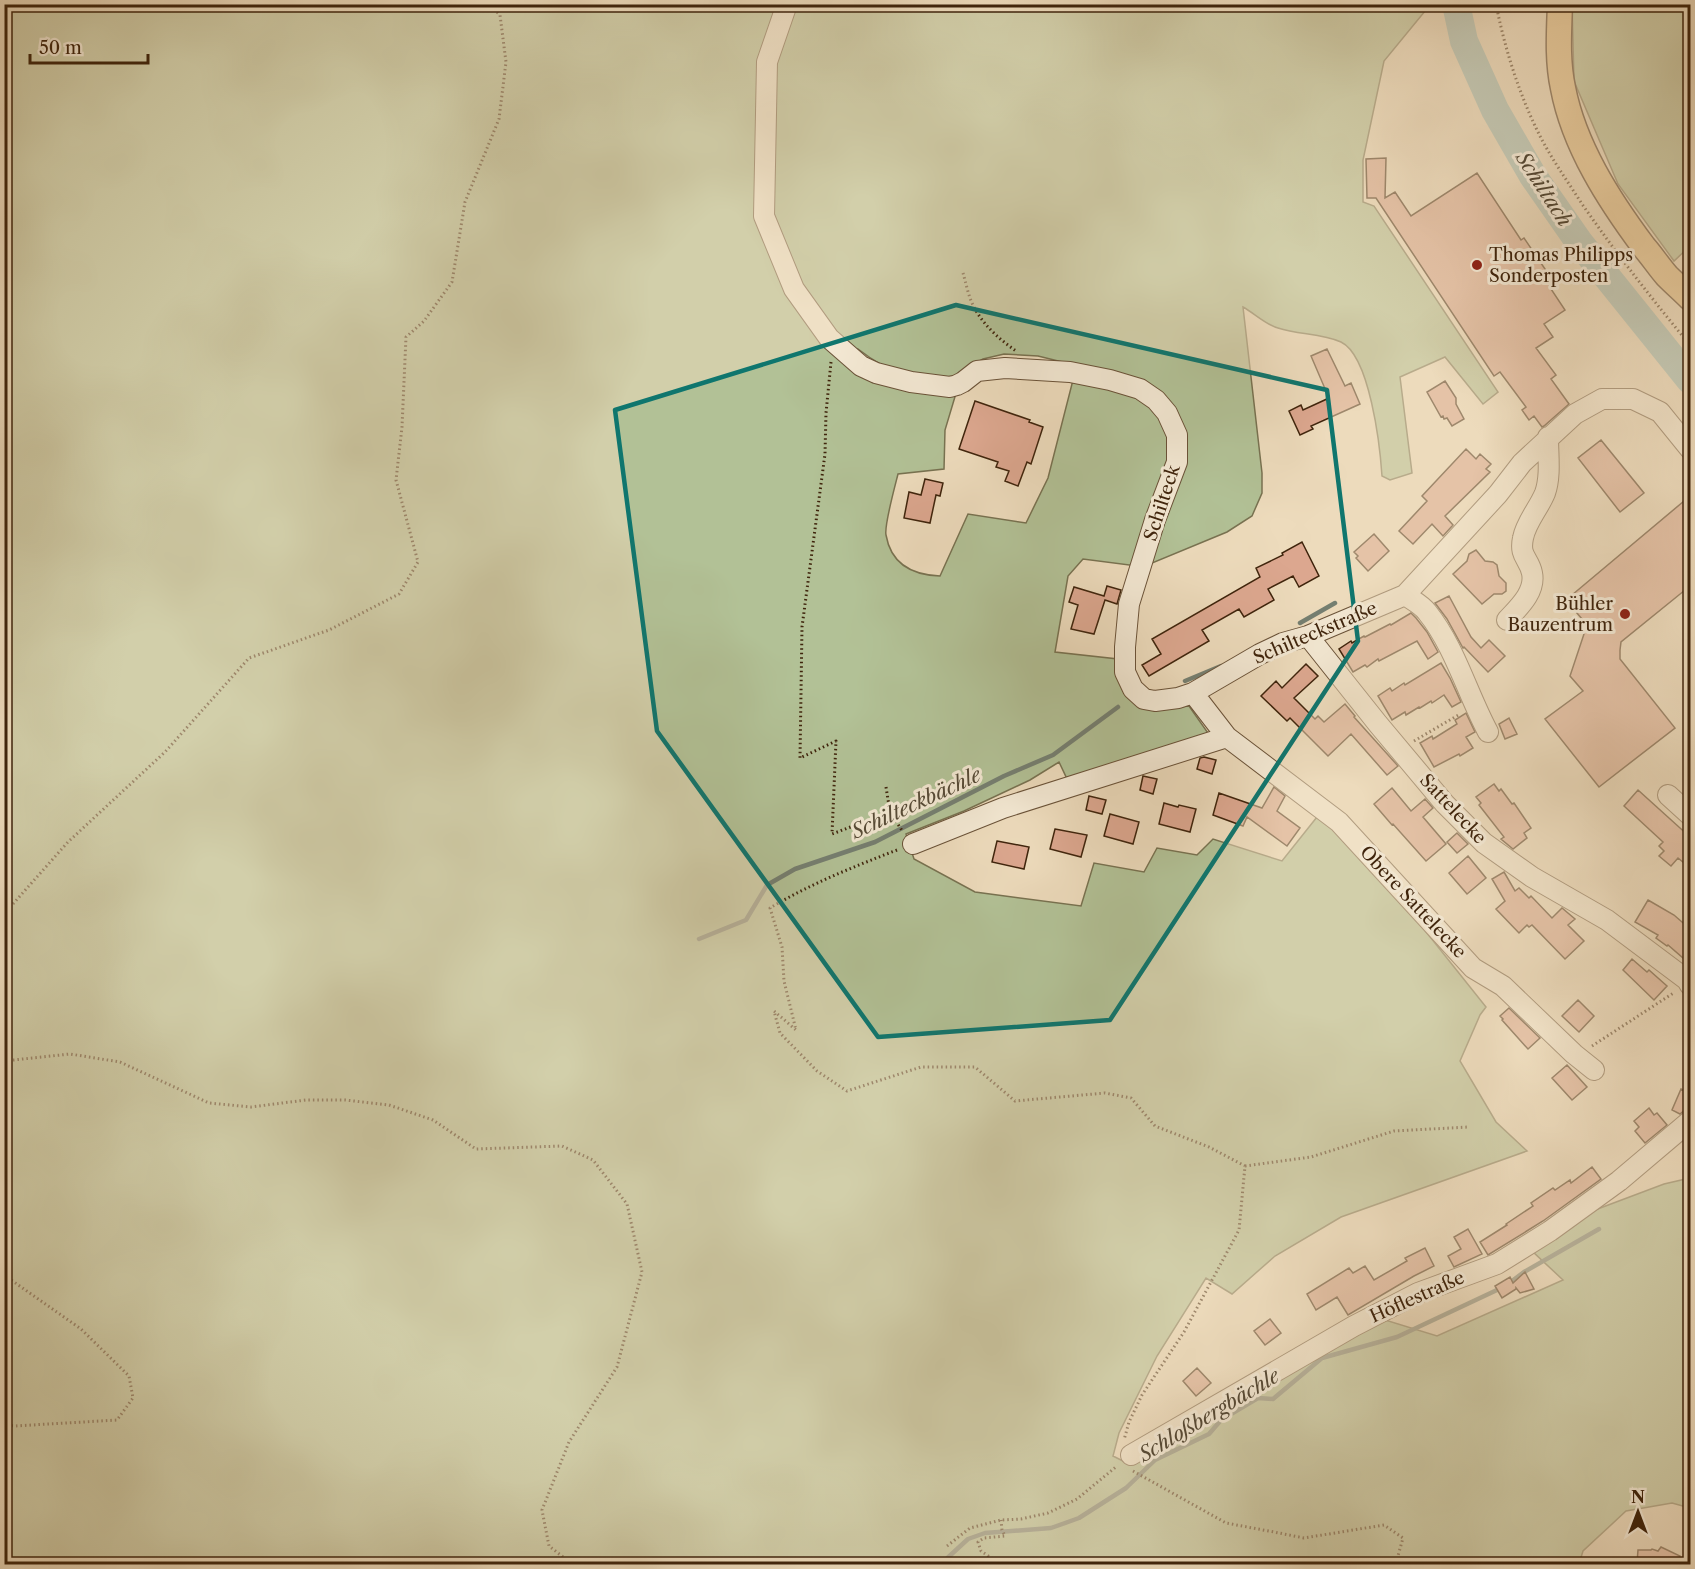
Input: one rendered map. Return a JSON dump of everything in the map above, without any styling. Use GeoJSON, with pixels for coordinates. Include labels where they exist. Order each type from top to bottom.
{"type":"FeatureCollection","features":[{"type":"Feature","properties":{"kind":"main road"},"geometry":{"type":"LineString","coordinates":[[1560,4],[1562,86],[1567,108],[1584,148],[1604,188],[1630,228],[1666,274],[1690,298]]}},
{"type":"Feature","properties":{"kind":"street"},"geometry":{"type":"LineString","coordinates":[[788,4],[767,62],[764,216],[794,289],[834,342]]}},
{"type":"Feature","properties":{"kind":"street","name":"Schilteck"},"geometry":{"type":"LineString","coordinates":[[834,342],[861,366],[876,374],[911,382],[950,387],[963,382],[977,371],[1005,368],[1042,369],[1110,380],[1140,389],[1156,400],[1167,413],[1177,435],[1177,462],[1155,520],[1129,604],[1125,672],[1133,689],[1144,699],[1155,701],[1178,698],[1193,693]]}},
{"type":"Feature","properties":{"kind":"street","name":"Schilteckstraße"},"geometry":{"type":"LineString","coordinates":[[1193,693],[1283,643],[1308,636],[1406,595],[1498,494],[1522,463],[1575,414],[1602,399],[1626,399],[1645,404],[1660,412],[1690,449]]}},
{"type":"Feature","properties":{"kind":"street"},"geometry":{"type":"LineString","coordinates":[[1507,620],[1528,596],[1531,584],[1532,573],[1522,554],[1523,537],[1546,489],[1548,437]]}},
{"type":"Feature","properties":{"kind":"street"},"geometry":{"type":"LineString","coordinates":[[1406,595],[1426,610],[1448,644],[1488,732]]}},
{"type":"Feature","properties":{"kind":"street","name":"Sattelecke"},"geometry":{"type":"LineString","coordinates":[[1308,636],[1445,804],[1484,843],[1532,877],[1607,920],[1690,984]]}},
{"type":"Feature","properties":{"kind":"street"},"geometry":{"type":"LineString","coordinates":[[908,838],[1227,737],[1193,693]]}},
{"type":"Feature","properties":{"kind":"street","name":"Obere Sattelecke"},"geometry":{"type":"LineString","coordinates":[[1227,737],[1340,822],[1473,968],[1503,986],[1574,1054],[1594,1070]]}},
{"type":"Feature","properties":{"kind":"street"},"geometry":{"type":"LineString","coordinates":[[1668,795],[1690,815]]}},
{"type":"Feature","properties":{"kind":"street","name":"Höflestraße"},"geometry":{"type":"LineString","coordinates":[[1130,1462],[1354,1326],[1418,1293],[1497,1264],[1550,1231],[1618,1181],[1690,1121]]}},
{"type":"Feature","properties":{"kind":"path"},"geometry":{"type":"LineString","coordinates":[[4,914],[68,842],[165,752],[249,658],[329,630],[399,594],[418,562],[396,480],[402,427],[406,337],[424,321],[452,282],[465,202],[498,119],[506,62],[500,15],[488,4]]}},
{"type":"Feature","properties":{"kind":"path"},"geometry":{"type":"LineString","coordinates":[[963,273],[973,305],[985,323],[1004,343],[1042,369]]}},
{"type":"Feature","properties":{"kind":"path"},"geometry":{"type":"LineString","coordinates":[[834,342],[826,412],[825,454],[802,627],[800,758],[836,741],[832,834],[890,812]]}},
{"type":"Feature","properties":{"kind":"path"},"geometry":{"type":"LineString","coordinates":[[1400,750],[1474,705]]}},
{"type":"Feature","properties":{"kind":"path"},"geometry":{"type":"LineString","coordinates":[[886,787],[890,812],[896,824],[908,838],[770,908],[782,947],[784,981],[796,1030],[774,1011],[780,1033],[817,1071],[847,1091],[921,1067],[975,1067],[1015,1101],[1105,1093],[1131,1098],[1155,1126],[1209,1147],[1245,1166],[1311,1157],[1394,1131],[1469,1127]]}},
{"type":"Feature","properties":{"kind":"path"},"geometry":{"type":"LineString","coordinates":[[1574,1054],[1592,1046],[1690,984]]}},
{"type":"Feature","properties":{"kind":"path"},"geometry":{"type":"LineString","coordinates":[[4,1061],[70,1054],[120,1062],[209,1102],[251,1107],[306,1100],[345,1100],[389,1105],[432,1120],[476,1149],[562,1146],[593,1160],[627,1204],[642,1272],[617,1368],[568,1442],[542,1510],[549,1546],[572,1564]]}},
{"type":"Feature","properties":{"kind":"path"},"geometry":{"type":"LineString","coordinates":[[1245,1166],[1239,1230],[1184,1332],[1137,1404],[1122,1448],[1130,1462],[1149,1480],[1226,1523],[1304,1538],[1384,1525],[1403,1538],[1396,1563],[1393,1564]]}},
{"type":"Feature","properties":{"kind":"path"},"geometry":{"type":"LineString","coordinates":[[4,1275],[81,1329],[129,1376],[133,1398],[117,1420],[4,1425]]}},
{"type":"Feature","properties":{"kind":"path"},"geometry":{"type":"LineString","coordinates":[[947,1546],[970,1528],[1001,1520],[1021,1520],[1048,1513],[1077,1498],[1130,1462]]}},
{"type":"Feature","properties":{"kind":"path"},"geometry":{"type":"LineString","coordinates":[[1000,1564],[981,1551],[978,1542],[984,1538],[1005,1536],[1001,1520]]}},
{"type":"Feature","properties":{"kind":"highlighted area"},"geometry":{"type":"Polygon","coordinates":[[[956,305],[1327,390],[1358,641],[1110,1020],[878,1037],[657,731],[615,410],[956,305]]]}},
{"type":"Feature","properties":{"kind":"green space"},"geometry":{"type":"Polygon","coordinates":[[[5,5],[1430,5],[1384,61],[1363,160],[1363,202],[1374,206],[1498,392],[1483,404],[1445,357],[1400,377],[1412,473],[1390,480],[1382,476],[1372,403],[1359,365],[1351,351],[1341,342],[1333,339],[1274,326],[1243,307],[1262,473],[1262,493],[1252,516],[1227,532],[1145,566],[1179,472],[1182,451],[1174,413],[1157,398],[1127,378],[1038,356],[1004,354],[983,359],[965,369],[961,379],[932,380],[894,371],[858,349],[854,367],[881,379],[909,388],[957,390],[945,430],[944,469],[898,474],[887,523],[886,535],[893,554],[912,570],[930,575],[940,576],[968,514],[1026,523],[1048,478],[1074,376],[1122,387],[1136,393],[1151,404],[1163,420],[1171,438],[1172,457],[1168,476],[1137,566],[1083,559],[1068,576],[1055,652],[1118,659],[1128,687],[1149,709],[1189,706],[1208,733],[1194,745],[1069,783],[1059,762],[1030,780],[964,811],[906,834],[914,859],[975,892],[1081,906],[1094,863],[1144,872],[1157,848],[1197,855],[1213,839],[1282,861],[1321,812],[1399,898],[1486,1007],[1480,1015],[1460,1061],[1496,1122],[1527,1151],[1341,1217],[1275,1256],[1232,1294],[1206,1278],[1157,1356],[1119,1433],[1113,1456],[1131,1465],[1153,1448],[1382,1319],[1437,1336],[1563,1280],[1531,1250],[1595,1210],[1664,1184],[1690,1178],[1690,1508],[1672,1503],[1626,1511],[1583,1551],[1579,1564],[5,1564],[5,5]]]}},
{"type":"Feature","properties":{"kind":"green space"},"geometry":{"type":"Polygon","coordinates":[[[1572,5],[1690,5],[1690,246],[1674,261],[1618,184],[1574,81],[1572,5]]]}},
{"type":"Feature","properties":{"kind":"building"},"geometry":{"type":"Polygon","coordinates":[[[1386,158],[1385,198],[1395,192],[1411,216],[1477,173],[1521,240],[1524,238],[1555,282],[1549,286],[1565,310],[1544,324],[1553,337],[1536,348],[1556,375],[1551,379],[1569,404],[1544,426],[1542,427],[1534,416],[1529,420],[1522,410],[1526,407],[1500,372],[1494,376],[1376,198],[1367,198],[1366,159],[1386,158]]]}},
{"type":"Feature","properties":{"kind":"building"},"geometry":{"type":"Polygon","coordinates":[[[1327,349],[1345,386],[1351,383],[1360,404],[1311,426],[1313,429],[1300,435],[1289,411],[1301,405],[1303,410],[1329,398],[1311,356],[1327,349]]]}},
{"type":"Feature","properties":{"kind":"building"},"geometry":{"type":"Polygon","coordinates":[[[1445,381],[1456,398],[1456,404],[1464,419],[1452,426],[1447,418],[1441,417],[1427,392],[1445,381]]]}},
{"type":"Feature","properties":{"kind":"building"},"geometry":{"type":"Polygon","coordinates":[[[975,401],[1030,420],[1029,422],[1043,427],[1031,464],[1027,462],[1018,486],[1005,481],[1009,471],[996,467],[998,462],[959,449],[975,401]]]}},
{"type":"Feature","properties":{"kind":"building"},"geometry":{"type":"Polygon","coordinates":[[[1601,440],[1644,493],[1620,512],[1578,458],[1601,440]]]}},
{"type":"Feature","properties":{"kind":"building"},"geometry":{"type":"Polygon","coordinates":[[[1466,449],[1476,459],[1480,454],[1491,464],[1486,469],[1490,472],[1445,516],[1453,525],[1443,536],[1432,524],[1413,544],[1399,531],[1427,501],[1422,496],[1466,449]]]}},
{"type":"Feature","properties":{"kind":"building"},"geometry":{"type":"Polygon","coordinates":[[[925,479],[943,483],[940,496],[936,495],[930,523],[904,518],[909,492],[921,495],[925,479]]]}},
{"type":"Feature","properties":{"kind":"building"},"geometry":{"type":"Polygon","coordinates":[[[1690,496],[1690,586],[1621,642],[1620,650],[1620,659],[1675,728],[1599,787],[1545,719],[1583,691],[1570,676],[1587,625],[1566,600],[1690,496]]]}},
{"type":"Feature","properties":{"kind":"building"},"geometry":{"type":"Polygon","coordinates":[[[1374,534],[1389,551],[1368,571],[1356,558],[1358,556],[1354,552],[1374,534]]]}},
{"type":"Feature","properties":{"kind":"building"},"geometry":{"type":"Polygon","coordinates":[[[1302,542],[1319,576],[1299,587],[1293,576],[1268,589],[1274,600],[1244,617],[1239,609],[1202,630],[1209,641],[1149,676],[1142,665],[1161,654],[1152,639],[1260,577],[1256,568],[1283,555],[1282,553],[1302,542]]]}},
{"type":"Feature","properties":{"kind":"building"},"geometry":{"type":"Polygon","coordinates":[[[1476,550],[1485,561],[1497,565],[1499,576],[1506,583],[1506,591],[1502,594],[1494,594],[1482,604],[1453,574],[1467,561],[1469,554],[1476,550]]]}},
{"type":"Feature","properties":{"kind":"building"},"geometry":{"type":"Polygon","coordinates":[[[1107,586],[1121,590],[1117,604],[1105,600],[1094,634],[1071,629],[1078,605],[1069,602],[1074,587],[1104,596],[1107,586]]]}},
{"type":"Feature","properties":{"kind":"building"},"geometry":{"type":"Polygon","coordinates":[[[1449,596],[1471,637],[1481,648],[1489,640],[1505,656],[1488,672],[1463,648],[1435,603],[1449,596]]]}},
{"type":"Feature","properties":{"kind":"building"},"geometry":{"type":"Polygon","coordinates":[[[1411,613],[1427,632],[1438,652],[1428,659],[1417,641],[1353,672],[1339,649],[1411,613]]]}},
{"type":"Feature","properties":{"kind":"building"},"geometry":{"type":"Polygon","coordinates":[[[1441,663],[1461,702],[1452,707],[1444,695],[1432,703],[1431,701],[1406,715],[1405,712],[1392,720],[1378,696],[1390,688],[1392,691],[1404,683],[1405,685],[1441,663]]]}},
{"type":"Feature","properties":{"kind":"building"},"geometry":{"type":"Polygon","coordinates":[[[1306,664],[1318,676],[1294,698],[1315,719],[1318,716],[1324,722],[1345,704],[1398,766],[1387,775],[1351,734],[1328,756],[1290,718],[1287,721],[1261,696],[1276,681],[1282,688],[1306,664]]]}},
{"type":"Feature","properties":{"kind":"building"},"geometry":{"type":"Polygon","coordinates":[[[1466,713],[1475,732],[1466,737],[1473,748],[1434,767],[1420,743],[1432,736],[1433,739],[1457,724],[1455,720],[1466,713]]]}},
{"type":"Feature","properties":{"kind":"building"},"geometry":{"type":"Polygon","coordinates":[[[1509,718],[1517,734],[1505,739],[1499,724],[1509,718]]]}},
{"type":"Feature","properties":{"kind":"building"},"geometry":{"type":"Polygon","coordinates":[[[1200,758],[1216,760],[1212,774],[1197,769],[1200,758]]]}},
{"type":"Feature","properties":{"kind":"building"},"geometry":{"type":"Polygon","coordinates":[[[1143,776],[1157,779],[1153,794],[1140,790],[1143,776]]]}},
{"type":"Feature","properties":{"kind":"building"},"geometry":{"type":"Polygon","coordinates":[[[1494,784],[1499,791],[1501,789],[1512,804],[1514,803],[1531,828],[1524,833],[1527,838],[1513,849],[1501,839],[1504,837],[1479,805],[1481,803],[1476,797],[1494,784]]]}},
{"type":"Feature","properties":{"kind":"building"},"geometry":{"type":"Polygon","coordinates":[[[1274,787],[1285,796],[1277,811],[1300,828],[1287,846],[1247,817],[1243,826],[1213,815],[1219,793],[1262,808],[1274,787]]]}},
{"type":"Feature","properties":{"kind":"building"},"geometry":{"type":"Polygon","coordinates":[[[1392,788],[1411,811],[1425,799],[1433,808],[1423,817],[1446,844],[1426,861],[1374,804],[1392,788]]]}},
{"type":"Feature","properties":{"kind":"building"},"geometry":{"type":"Polygon","coordinates":[[[1638,790],[1690,837],[1690,868],[1678,858],[1671,866],[1659,856],[1664,851],[1659,846],[1663,842],[1624,806],[1638,790]]]}},
{"type":"Feature","properties":{"kind":"building"},"geometry":{"type":"Polygon","coordinates":[[[1089,796],[1106,800],[1102,814],[1086,810],[1089,796]]]}},
{"type":"Feature","properties":{"kind":"building"},"geometry":{"type":"Polygon","coordinates":[[[1164,803],[1196,809],[1190,832],[1159,824],[1164,803]]]}},
{"type":"Feature","properties":{"kind":"building"},"geometry":{"type":"Polygon","coordinates":[[[1110,814],[1139,822],[1133,844],[1104,836],[1110,814]]]}},
{"type":"Feature","properties":{"kind":"building"},"geometry":{"type":"Polygon","coordinates":[[[1055,829],[1087,835],[1081,857],[1050,849],[1055,829]]]}},
{"type":"Feature","properties":{"kind":"building"},"geometry":{"type":"Polygon","coordinates":[[[1457,833],[1468,844],[1457,853],[1447,842],[1457,833]]]}},
{"type":"Feature","properties":{"kind":"building"},"geometry":{"type":"Polygon","coordinates":[[[997,841],[1029,847],[1024,869],[992,862],[997,841]]]}},
{"type":"Feature","properties":{"kind":"building"},"geometry":{"type":"Polygon","coordinates":[[[1468,856],[1486,878],[1467,894],[1449,873],[1468,856]]]}},
{"type":"Feature","properties":{"kind":"building"},"geometry":{"type":"Polygon","coordinates":[[[1504,872],[1515,891],[1519,888],[1529,898],[1531,896],[1552,918],[1562,908],[1575,919],[1568,925],[1584,941],[1565,959],[1532,925],[1529,927],[1527,925],[1519,933],[1496,909],[1505,901],[1492,879],[1504,872]]]}},
{"type":"Feature","properties":{"kind":"building"},"geometry":{"type":"Polygon","coordinates":[[[1648,900],[1674,915],[1690,929],[1690,964],[1656,938],[1658,935],[1635,922],[1648,900]]]}},
{"type":"Feature","properties":{"kind":"building"},"geometry":{"type":"Polygon","coordinates":[[[1632,959],[1667,986],[1654,1000],[1623,970],[1632,959]]]}},
{"type":"Feature","properties":{"kind":"building"},"geometry":{"type":"Polygon","coordinates":[[[1578,1000],[1594,1016],[1579,1032],[1562,1016],[1578,1000]]]}},
{"type":"Feature","properties":{"kind":"building"},"geometry":{"type":"Polygon","coordinates":[[[1509,1008],[1540,1038],[1528,1049],[1500,1016],[1509,1008]]]}},
{"type":"Feature","properties":{"kind":"building"},"geometry":{"type":"Polygon","coordinates":[[[1567,1065],[1587,1087],[1572,1100],[1552,1078],[1567,1065]]]}},
{"type":"Feature","properties":{"kind":"building"},"geometry":{"type":"Polygon","coordinates":[[[1681,1089],[1690,1093],[1690,1109],[1687,1108],[1680,1114],[1672,1110],[1681,1089]]]}},
{"type":"Feature","properties":{"kind":"building"},"geometry":{"type":"Polygon","coordinates":[[[1649,1108],[1654,1115],[1657,1113],[1667,1125],[1645,1143],[1635,1131],[1639,1127],[1634,1121],[1649,1108]]]}},
{"type":"Feature","properties":{"kind":"building"},"geometry":{"type":"Polygon","coordinates":[[[1592,1167],[1601,1179],[1543,1221],[1488,1255],[1480,1242],[1533,1206],[1531,1203],[1553,1188],[1555,1190],[1570,1180],[1571,1183],[1592,1167]]]}},
{"type":"Feature","properties":{"kind":"building"},"geometry":{"type":"Polygon","coordinates":[[[1468,1229],[1482,1254],[1454,1267],[1448,1256],[1461,1249],[1454,1237],[1468,1229]]]}},
{"type":"Feature","properties":{"kind":"building"},"geometry":{"type":"Polygon","coordinates":[[[1425,1248],[1434,1266],[1348,1315],[1337,1297],[1316,1310],[1307,1294],[1349,1268],[1353,1273],[1365,1266],[1374,1280],[1407,1261],[1405,1258],[1425,1248]]]}},
{"type":"Feature","properties":{"kind":"building"},"geometry":{"type":"Polygon","coordinates":[[[1525,1272],[1534,1289],[1520,1293],[1516,1288],[1502,1298],[1495,1286],[1510,1277],[1513,1283],[1525,1272]]]}},
{"type":"Feature","properties":{"kind":"building"},"geometry":{"type":"Polygon","coordinates":[[[1270,1319],[1281,1333],[1265,1345],[1254,1331],[1270,1319]]]}},
{"type":"Feature","properties":{"kind":"building"},"geometry":{"type":"Polygon","coordinates":[[[1197,1368],[1211,1383],[1196,1396],[1183,1381],[1197,1368]]]}},
{"type":"Feature","properties":{"kind":"building"},"geometry":{"type":"Polygon","coordinates":[[[1661,1547],[1680,1556],[1678,1560],[1687,1564],[1637,1563],[1638,1550],[1658,1551],[1661,1547]]]}},
{"type":"Feature","properties":{"kind":"waterway","name":"Schiltach"},"geometry":{"type":"LineString","coordinates":[[1456,4],[1464,41],[1495,110],[1533,176],[1579,242],[1690,380]]}},
{"type":"Feature","properties":{"kind":"waterway","name":"Schilteckbächle"},"geometry":{"type":"LineString","coordinates":[[1300,623],[1335,603]]}},
{"type":"Feature","properties":{"kind":"waterway","name":"Schilteckbächle"},"geometry":{"type":"LineString","coordinates":[[1185,681],[1221,666]]}},
{"type":"Feature","properties":{"kind":"waterway","name":"Schilteckbächle"},"geometry":{"type":"LineString","coordinates":[[699,939],[746,920],[767,885],[795,869],[875,842],[1004,776],[1053,755],[1118,707]]}},
{"type":"Feature","properties":{"kind":"waterway","name":"Schloßbergbächle"},"geometry":{"type":"LineString","coordinates":[[1512,1281],[1599,1229]]}},
{"type":"Feature","properties":{"kind":"waterway","name":"Schloßbergbächle"},"geometry":{"type":"LineString","coordinates":[[942,1564],[968,1539],[985,1533],[1051,1528],[1079,1518],[1126,1488],[1155,1460],[1209,1434],[1221,1420],[1258,1398],[1273,1399],[1322,1358],[1397,1337],[1497,1290]]}},
{"type":"Feature","properties":{"kind":"place","name":"Thomas Philipps Sonderposten"},"geometry":{"type":"Point","coordinates":[1477,265]}},
{"type":"Feature","properties":{"kind":"place","name":"Bühler Bauzentrum"},"geometry":{"type":"Point","coordinates":[1625,614]}}]}
